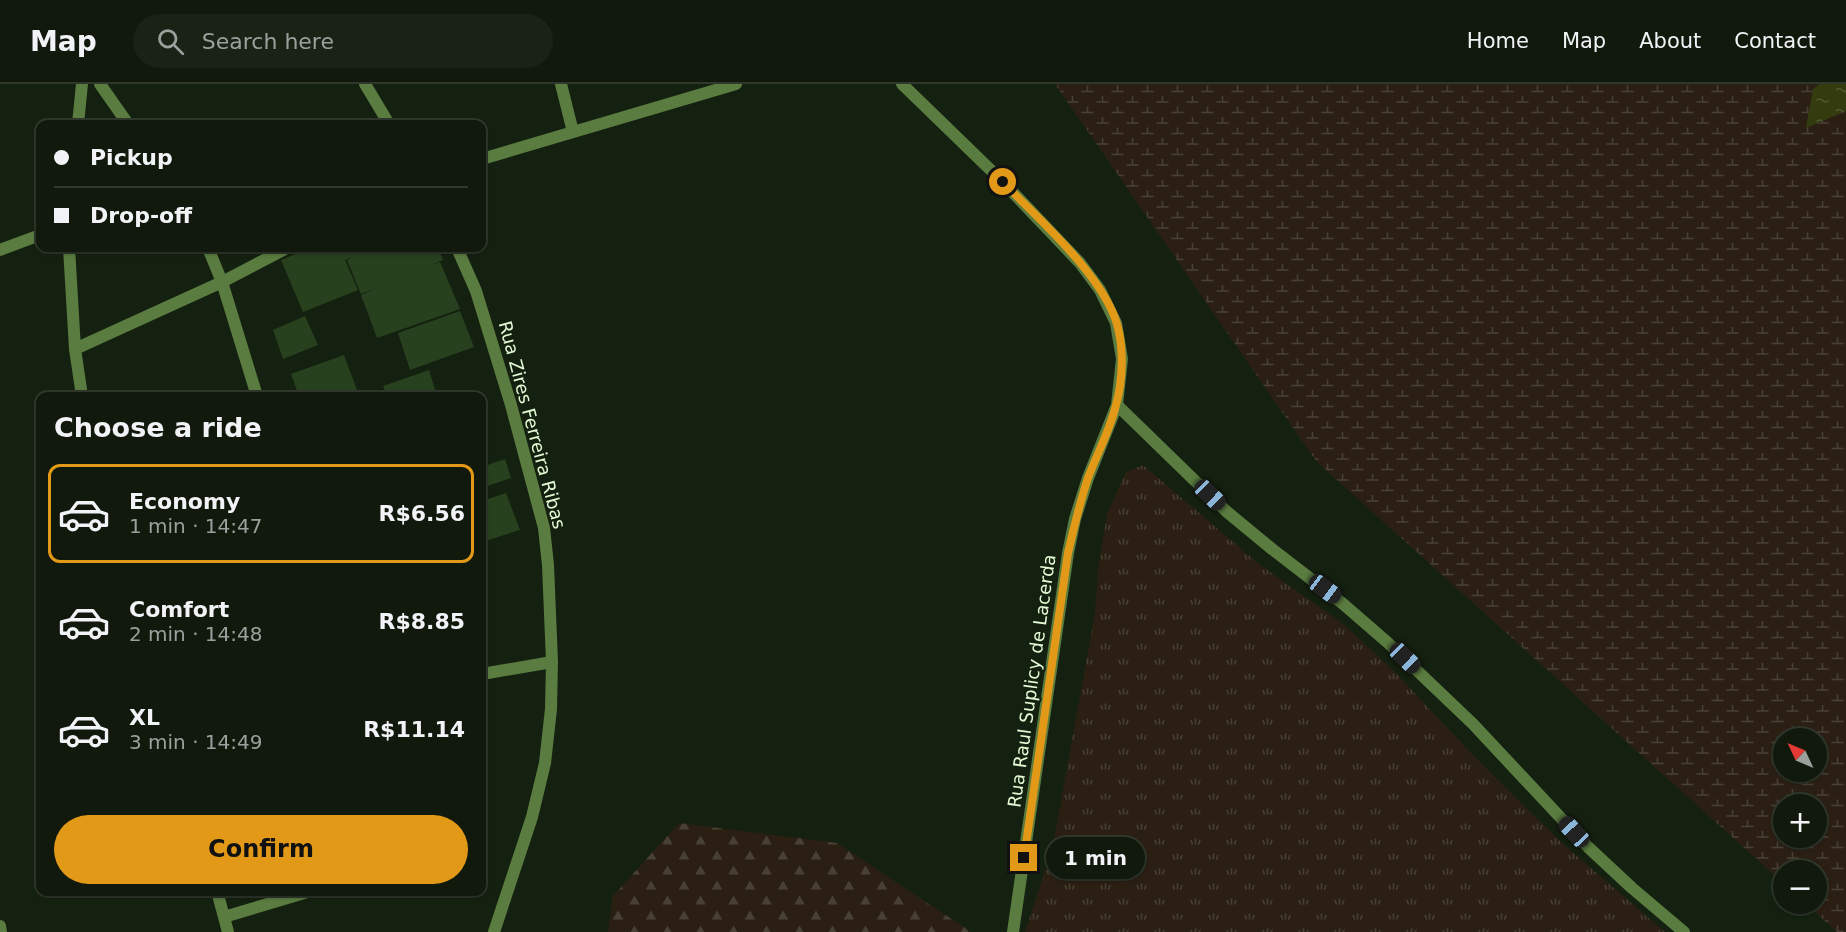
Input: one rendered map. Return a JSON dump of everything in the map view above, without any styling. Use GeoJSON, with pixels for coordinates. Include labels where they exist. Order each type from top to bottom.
{"type":"FeatureCollection","features":[{"type":"Feature","properties":{"kind":"street"},"geometry":{"type":"LineString","coordinates":[[78,120],[82,84]]}},
{"type":"Feature","properties":{"kind":"street"},"geometry":{"type":"LineString","coordinates":[[100,84],[125,120]]}},
{"type":"Feature","properties":{"kind":"street"},"geometry":{"type":"LineString","coordinates":[[365,84],[387,120]]}},
{"type":"Feature","properties":{"kind":"street"},"geometry":{"type":"LineString","coordinates":[[561,84],[573,132]]}},
{"type":"Feature","properties":{"kind":"street"},"geometry":{"type":"LineString","coordinates":[[486,158],[736,84]]}},
{"type":"Feature","properties":{"kind":"street","name":"Rua Raul Suplicy de Lacerda"},"geometry":{"type":"LineString","coordinates":[[902,84],[1003,182],[1080,262],[1100,290],[1116,323],[1122,359],[1116,405],[1088,478],[1068,553],[1013,932]]}},
{"type":"Feature","properties":{"kind":"street"},"geometry":{"type":"LineString","coordinates":[[0,250],[36,236]]}},
{"type":"Feature","properties":{"kind":"street"},"geometry":{"type":"LineString","coordinates":[[69,252],[75,349],[81,392]]}},
{"type":"Feature","properties":{"kind":"street"},"geometry":{"type":"LineString","coordinates":[[210,252],[222,282],[256,392]]}},
{"type":"Feature","properties":{"kind":"street"},"geometry":{"type":"LineString","coordinates":[[75,349],[222,282],[279,252]]}},
{"type":"Feature","properties":{"kind":"street","name":"Rua Zires Ferreira Ribas"},"geometry":{"type":"LineString","coordinates":[[460,252],[476,291],[511,405],[544,528],[548,565],[552,662],[551,709],[545,763],[532,817],[494,932]]}},
{"type":"Feature","properties":{"kind":"street"},"geometry":{"type":"LineString","coordinates":[[1116,405],[1226,511],[1388,642],[1473,724],[1588,846],[1632,888],[1684,932]]}},
{"type":"Feature","properties":{"kind":"street"},"geometry":{"type":"LineString","coordinates":[[486,673],[552,662]]}},
{"type":"Feature","properties":{"kind":"street"},"geometry":{"type":"LineString","coordinates":[[218,896],[228,932]]}},
{"type":"Feature","properties":{"kind":"street"},"geometry":{"type":"LineString","coordinates":[[224,917],[294,896]]}},
{"type":"Feature","properties":{"kind":"street"},"geometry":{"type":"LineString","coordinates":[[0,926],[1,932]]}},
{"type":"Feature","properties":{"kind":"green space"},"geometry":{"type":"Polygon","coordinates":[[[1055,84],[1846,84],[1846,932],[1837,932],[1817,914],[1827,914],[1827,860],[1773,860],[1773,874],[1316,461],[1055,84]]]}},
{"type":"Feature","properties":{"kind":"green space"},"geometry":{"type":"Polygon","coordinates":[[[1143,465],[1260,565],[1342,623],[1393,670],[1472,754],[1563,844],[1665,932],[1025,932],[1053,846],[1095,613],[1098,570],[1107,514],[1126,472],[1143,465]]]}},
{"type":"Feature","properties":{"kind":"green space"},"geometry":{"type":"Polygon","coordinates":[[[679,823],[837,843],[971,932],[608,932],[613,896],[679,823]]]}},
{"type":"Feature","properties":{"kind":"water"},"geometry":{"type":"Polygon","coordinates":[[[1820,84],[1846,84],[1846,111],[1806,128],[1813,89],[1820,84]]]}},
{"type":"Feature","properties":{"kind":"building"},"geometry":{"type":"Polygon","coordinates":[[[300,252],[440,252],[443,260],[429,266],[440,262],[460,309],[377,338],[361,295],[377,288],[361,294],[347,260],[354,256],[345,260],[358,290],[303,312],[281,260],[300,252]]]}},
{"type":"Feature","properties":{"kind":"building"},"geometry":{"type":"Polygon","coordinates":[[[460,311],[474,347],[410,370],[398,333],[460,311]]]}},
{"type":"Feature","properties":{"kind":"building"},"geometry":{"type":"Polygon","coordinates":[[[305,316],[318,345],[283,359],[273,330],[305,316]]]}},
{"type":"Feature","properties":{"kind":"building"},"geometry":{"type":"Polygon","coordinates":[[[344,355],[357,390],[352,392],[298,392],[291,374],[344,355]]]}},
{"type":"Feature","properties":{"kind":"building"},"geometry":{"type":"Polygon","coordinates":[[[429,370],[436,392],[385,392],[383,386],[429,370]]]}},
{"type":"Feature","properties":{"kind":"building"},"geometry":{"type":"Polygon","coordinates":[[[505,459],[511,478],[486,487],[486,466],[505,459]]]}},
{"type":"Feature","properties":{"kind":"building"},"geometry":{"type":"Polygon","coordinates":[[[506,493],[520,530],[486,541],[486,500],[506,493]]]}},
{"type":"Feature","properties":{"kind":"route"},"geometry":{"type":"LineString","coordinates":[[1003,182],[1080,262],[1100,290],[1116,323],[1122,359],[1116,405],[1088,478],[1068,553],[1024,858]]}}]}
